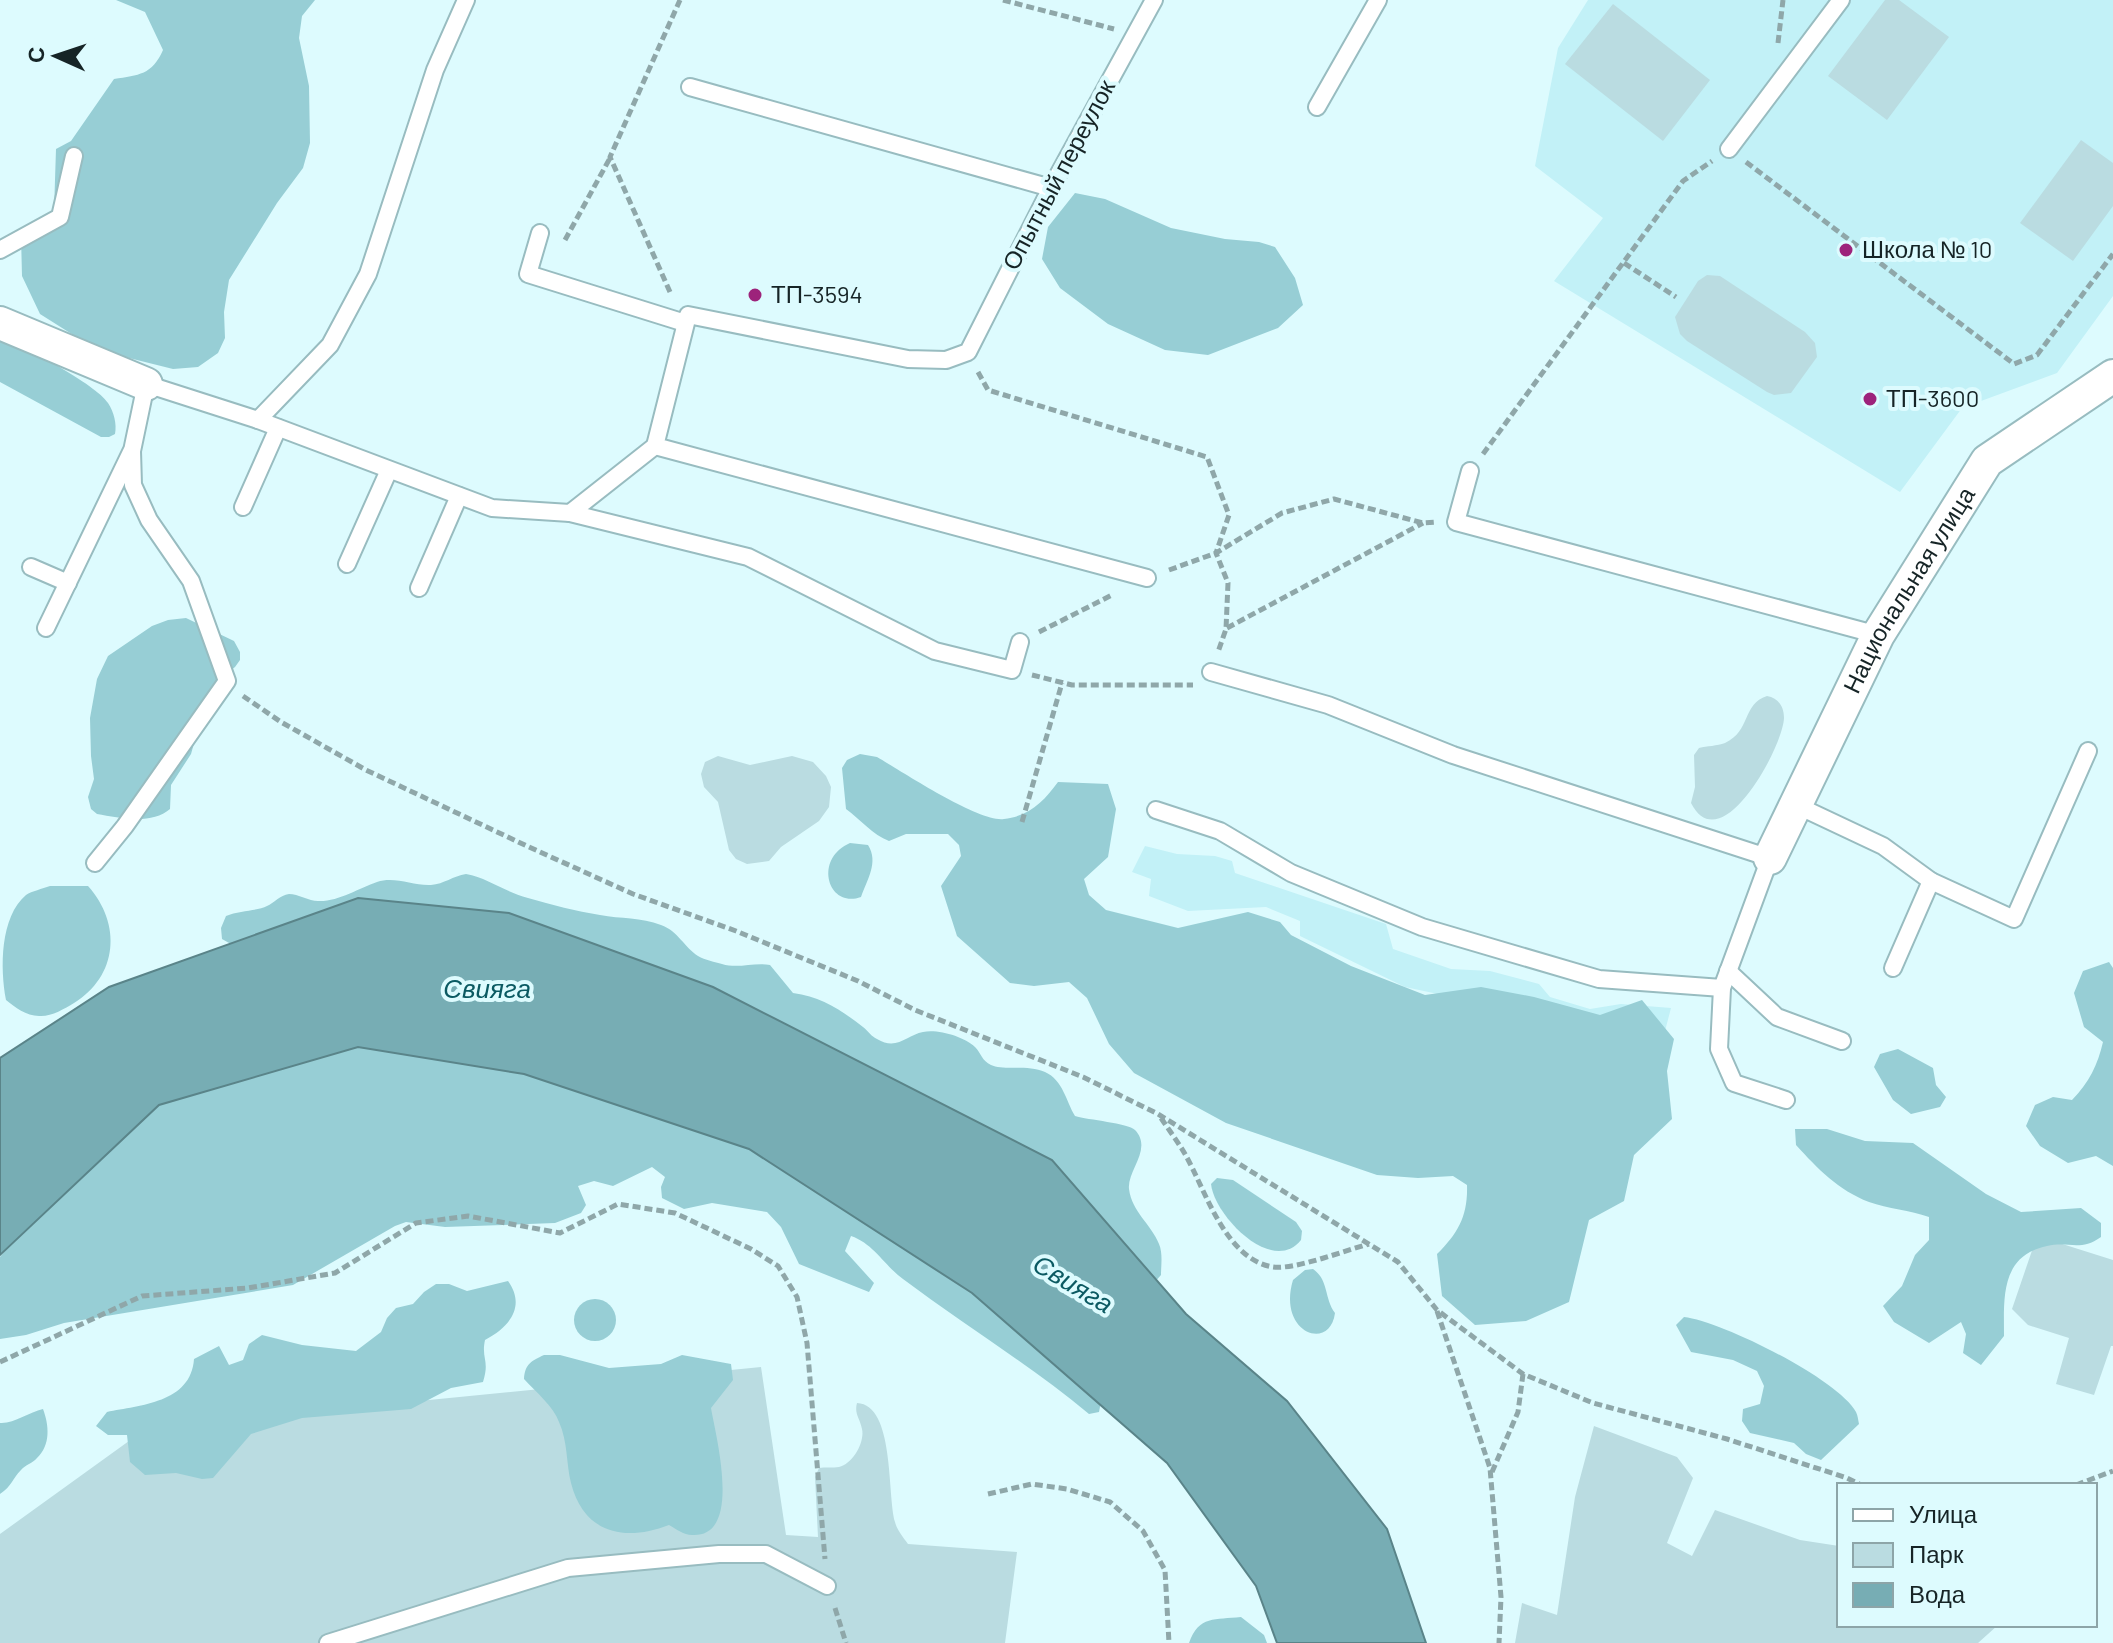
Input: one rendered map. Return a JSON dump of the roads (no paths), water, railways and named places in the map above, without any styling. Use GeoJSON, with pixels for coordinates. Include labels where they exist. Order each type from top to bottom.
{"type":"FeatureCollection","features":[{"type":"Feature","properties":{"kind":"street"},"geometry":{"type":"LineString","coordinates":[[0,323],[146,384]]}},
{"type":"Feature","properties":{"kind":"street","name":"Национальная улица"},"geometry":{"type":"LineString","coordinates":[[1770,858],[1878,635],[1987,461],[2113,376]]}},
{"type":"Feature","properties":{"kind":"lane"},"geometry":{"type":"LineString","coordinates":[[258,420],[330,345],[368,274],[435,70],[466,0]]}},
{"type":"Feature","properties":{"kind":"lane","name":"Опытный переулок"},"geometry":{"type":"LineString","coordinates":[[686,319],[908,359],[946,360],[968,352],[1051,188],[1154,0]]}},
{"type":"Feature","properties":{"kind":"lane"},"geometry":{"type":"LineString","coordinates":[[1317,107],[1378,0]]}},
{"type":"Feature","properties":{"kind":"lane"},"geometry":{"type":"LineString","coordinates":[[1729,149],[1841,0]]}},
{"type":"Feature","properties":{"kind":"lane"},"geometry":{"type":"LineString","coordinates":[[690,87],[1051,188]]}},
{"type":"Feature","properties":{"kind":"lane"},"geometry":{"type":"LineString","coordinates":[[0,250],[60,217],[74,156]]}},
{"type":"Feature","properties":{"kind":"lane"},"geometry":{"type":"LineString","coordinates":[[540,233],[528,274],[686,319],[655,446],[570,513]]}},
{"type":"Feature","properties":{"kind":"lane"},"geometry":{"type":"LineString","coordinates":[[95,863],[227,681],[191,581],[149,520],[133,485],[132,451],[146,384],[258,420],[492,508],[570,513],[748,557],[935,651],[1012,670],[1020,642]]}},
{"type":"Feature","properties":{"kind":"lane"},"geometry":{"type":"LineString","coordinates":[[243,507],[278,428]]}},
{"type":"Feature","properties":{"kind":"lane"},"geometry":{"type":"LineString","coordinates":[[655,446],[1147,578]]}},
{"type":"Feature","properties":{"kind":"lane"},"geometry":{"type":"LineString","coordinates":[[46,628],[132,451]]}},
{"type":"Feature","properties":{"kind":"lane"},"geometry":{"type":"LineString","coordinates":[[347,564],[389,470]]}},
{"type":"Feature","properties":{"kind":"lane"},"geometry":{"type":"LineString","coordinates":[[1470,471],[1456,522],[1878,635]]}},
{"type":"Feature","properties":{"kind":"lane"},"geometry":{"type":"LineString","coordinates":[[419,588],[459,496]]}},
{"type":"Feature","properties":{"kind":"lane"},"geometry":{"type":"LineString","coordinates":[[31,567],[68,583]]}},
{"type":"Feature","properties":{"kind":"lane"},"geometry":{"type":"LineString","coordinates":[[1211,672],[1328,705],[1453,755],[1770,858],[1722,988],[1719,1049],[1734,1083],[1786,1100]]}},
{"type":"Feature","properties":{"kind":"lane"},"geometry":{"type":"LineString","coordinates":[[1796,805],[1883,846],[1931,881],[2014,919],[2088,751]]}},
{"type":"Feature","properties":{"kind":"lane"},"geometry":{"type":"LineString","coordinates":[[1156,810],[1220,831],[1291,873],[1422,927],[1599,979],[1722,988]]}},
{"type":"Feature","properties":{"kind":"lane"},"geometry":{"type":"LineString","coordinates":[[1893,968],[1931,881]]}},
{"type":"Feature","properties":{"kind":"lane"},"geometry":{"type":"LineString","coordinates":[[1728,971],[1777,1017],[1842,1041]]}},
{"type":"Feature","properties":{"kind":"lane"},"geometry":{"type":"LineString","coordinates":[[328,1643],[568,1568],[719,1554],[766,1554],[827,1586]]}},
{"type":"Feature","properties":{"kind":"water","name":"Свияга"},"geometry":{"type":"Polygon","coordinates":[[[358,898],[509,913],[713,987],[1052,1160],[1186,1314],[1287,1401],[1387,1529],[1426,1643],[1277,1643],[1256,1586],[1167,1463],[972,1293],[749,1149],[524,1074],[358,1047],[159,1105],[0,1255],[0,1058],[109,987],[358,898]]]}},
{"type":"Feature","properties":{"kind":"place","name":"Школа № 10"},"geometry":{"type":"Point","coordinates":[1846,250]}},
{"type":"Feature","properties":{"kind":"place","name":"ТП-3594"},"geometry":{"type":"Point","coordinates":[755,295]}},
{"type":"Feature","properties":{"kind":"place","name":"ТП-3600"},"geometry":{"type":"Point","coordinates":[1870,399]}}]}
